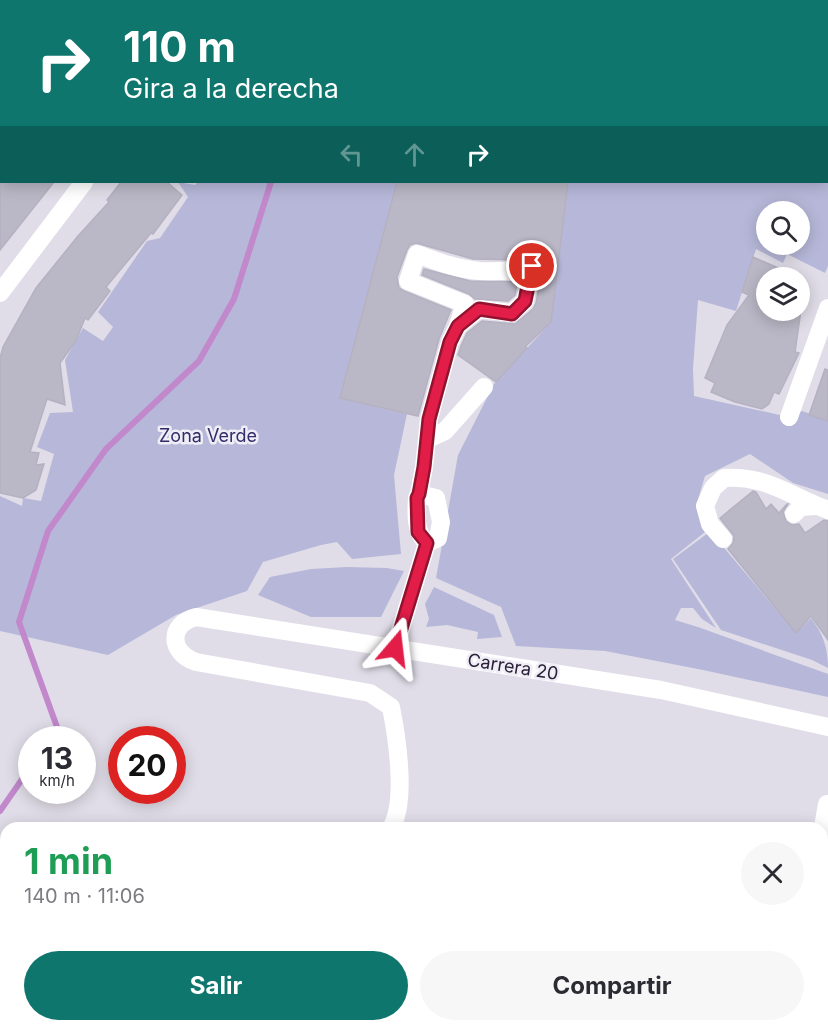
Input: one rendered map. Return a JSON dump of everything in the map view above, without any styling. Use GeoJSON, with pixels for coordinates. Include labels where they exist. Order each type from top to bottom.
{"type":"FeatureCollection","features":[{"type":"Feature","properties":{"kind":"street"},"geometry":{"type":"LineString","coordinates":[[0,293],[83,183]]}},
{"type":"Feature","properties":{"kind":"street"},"geometry":{"type":"LineString","coordinates":[[395,648],[427,543],[438,538],[441,522],[436,498],[419,494],[429,419],[450,342],[465,304],[408,281],[417,254],[449,266],[481,271],[531,269],[525,301],[512,314],[479,309],[466,318],[455,332]]}},
{"type":"Feature","properties":{"kind":"street"},"geometry":{"type":"LineString","coordinates":[[789,417],[824,329],[828,308]]}},
{"type":"Feature","properties":{"kind":"street"},"geometry":{"type":"LineString","coordinates":[[428,439],[445,431],[484,387]]}},
{"type":"Feature","properties":{"kind":"street"},"geometry":{"type":"LineString","coordinates":[[723,539],[710,524],[705,506],[713,488],[724,478],[756,479],[822,508]]}},
{"type":"Feature","properties":{"kind":"street"},"geometry":{"type":"LineString","coordinates":[[794,514],[801,507],[822,508]]}},
{"type":"Feature","properties":{"kind":"street","name":"Carrera 20"},"geometry":{"type":"LineString","coordinates":[[393,822],[399,798],[397,737],[391,707],[370,693],[184,658],[179,653],[175,639],[178,628],[188,619],[196,617],[661,690],[828,727]]}},
{"type":"Feature","properties":{"kind":"street"},"geometry":{"type":"LineString","coordinates":[[824,822],[827,804]]}},
{"type":"Feature","properties":{"kind":"green space","name":"Zona Verde"},"geometry":{"type":"Polygon","coordinates":[[[179,183],[195,185],[197,183],[397,183],[340,398],[407,414],[394,475],[401,554],[352,559],[337,542],[263,562],[247,591],[176,615],[108,655],[0,631],[0,496],[22,506],[23,498],[41,501],[54,454],[37,447],[50,413],[73,412],[65,360],[83,328],[103,341],[113,327],[98,312],[147,241],[160,238],[188,197],[179,183]]]}},
{"type":"Feature","properties":{"kind":"green space"},"geometry":{"type":"Polygon","coordinates":[[[568,183],[828,183],[828,266],[825,273],[789,255],[810,255],[810,201],[756,201],[756,249],[736,311],[698,300],[693,369],[694,396],[789,417],[802,411],[828,420],[828,494],[793,483],[750,454],[705,476],[696,506],[705,532],[671,559],[716,628],[702,619],[693,608],[681,608],[675,620],[828,674],[828,697],[605,651],[516,646],[501,607],[436,578],[458,455],[494,384],[551,322],[568,183]]]}},
{"type":"Feature","properties":{"kind":"green space"},"geometry":{"type":"Polygon","coordinates":[[[768,255],[787,255],[783,263],[768,255]]]}},
{"type":"Feature","properties":{"kind":"green space"},"geometry":{"type":"Polygon","coordinates":[[[708,533],[720,543],[796,633],[811,618],[824,641],[828,668],[812,660],[721,630],[673,559],[708,533]]]}},
{"type":"Feature","properties":{"kind":"green space"},"geometry":{"type":"Polygon","coordinates":[[[387,568],[404,571],[381,617],[311,617],[258,595],[270,577],[311,569],[387,568]]]}},
{"type":"Feature","properties":{"kind":"green space"},"geometry":{"type":"Polygon","coordinates":[[[434,587],[494,615],[502,637],[477,639],[478,632],[447,625],[426,627],[429,619],[425,604],[434,587]]]}},
{"type":"Feature","properties":{"kind":"building"},"geometry":{"type":"Polygon","coordinates":[[[0,183],[53,183],[0,250],[0,183]]]}},
{"type":"Feature","properties":{"kind":"building"},"geometry":{"type":"Polygon","coordinates":[[[120,183],[168,183],[182,195],[153,234],[151,233],[106,287],[110,291],[88,320],[85,318],[76,341],[60,363],[65,405],[47,399],[30,452],[39,453],[36,465],[44,464],[36,490],[23,498],[0,493],[0,358],[3,347],[36,288],[109,202],[107,200],[120,183]]]}},
{"type":"Feature","properties":{"kind":"building"},"geometry":{"type":"Polygon","coordinates":[[[397,183],[568,183],[551,322],[525,347],[527,348],[496,382],[458,355],[461,346],[467,333],[482,321],[515,324],[533,309],[543,268],[540,258],[534,255],[523,260],[473,259],[416,243],[410,245],[407,250],[397,277],[399,288],[451,310],[439,339],[418,416],[340,398],[397,183]]]}},
{"type":"Feature","properties":{"kind":"building"},"geometry":{"type":"Polygon","coordinates":[[[753,257],[776,267],[756,267],[756,321],[799,321],[795,352],[799,353],[779,394],[774,392],[769,404],[762,409],[735,402],[711,392],[715,383],[705,378],[727,325],[749,295],[742,292],[753,257]]]}},
{"type":"Feature","properties":{"kind":"building"},"geometry":{"type":"Polygon","coordinates":[[[424,269],[470,281],[517,282],[515,295],[508,301],[475,299],[469,294],[422,275],[424,269]]]}},
{"type":"Feature","properties":{"kind":"building"},"geometry":{"type":"Polygon","coordinates":[[[825,369],[828,370],[828,421],[809,415],[825,369]]]}},
{"type":"Feature","properties":{"kind":"building"},"geometry":{"type":"Polygon","coordinates":[[[753,491],[756,492],[766,509],[771,504],[779,513],[788,504],[783,512],[786,521],[792,525],[799,524],[805,533],[824,520],[828,521],[828,640],[811,616],[796,633],[728,549],[733,543],[734,536],[720,518],[753,491]]]}},
{"type":"Feature","properties":{"kind":"waterway"},"geometry":{"type":"LineString","coordinates":[[57,726],[19,622],[48,531],[106,449],[199,361],[234,299],[271,183]]}},
{"type":"Feature","properties":{"kind":"waterway"},"geometry":{"type":"LineString","coordinates":[[0,811],[18,785]]}},
{"type":"Feature","properties":{"kind":"route"},"geometry":{"type":"LineString","coordinates":[[395,648],[427,543],[418,532],[416,502],[424,467],[429,419],[450,342],[458,326],[479,309],[512,314],[525,301],[532,266]]}}]}
